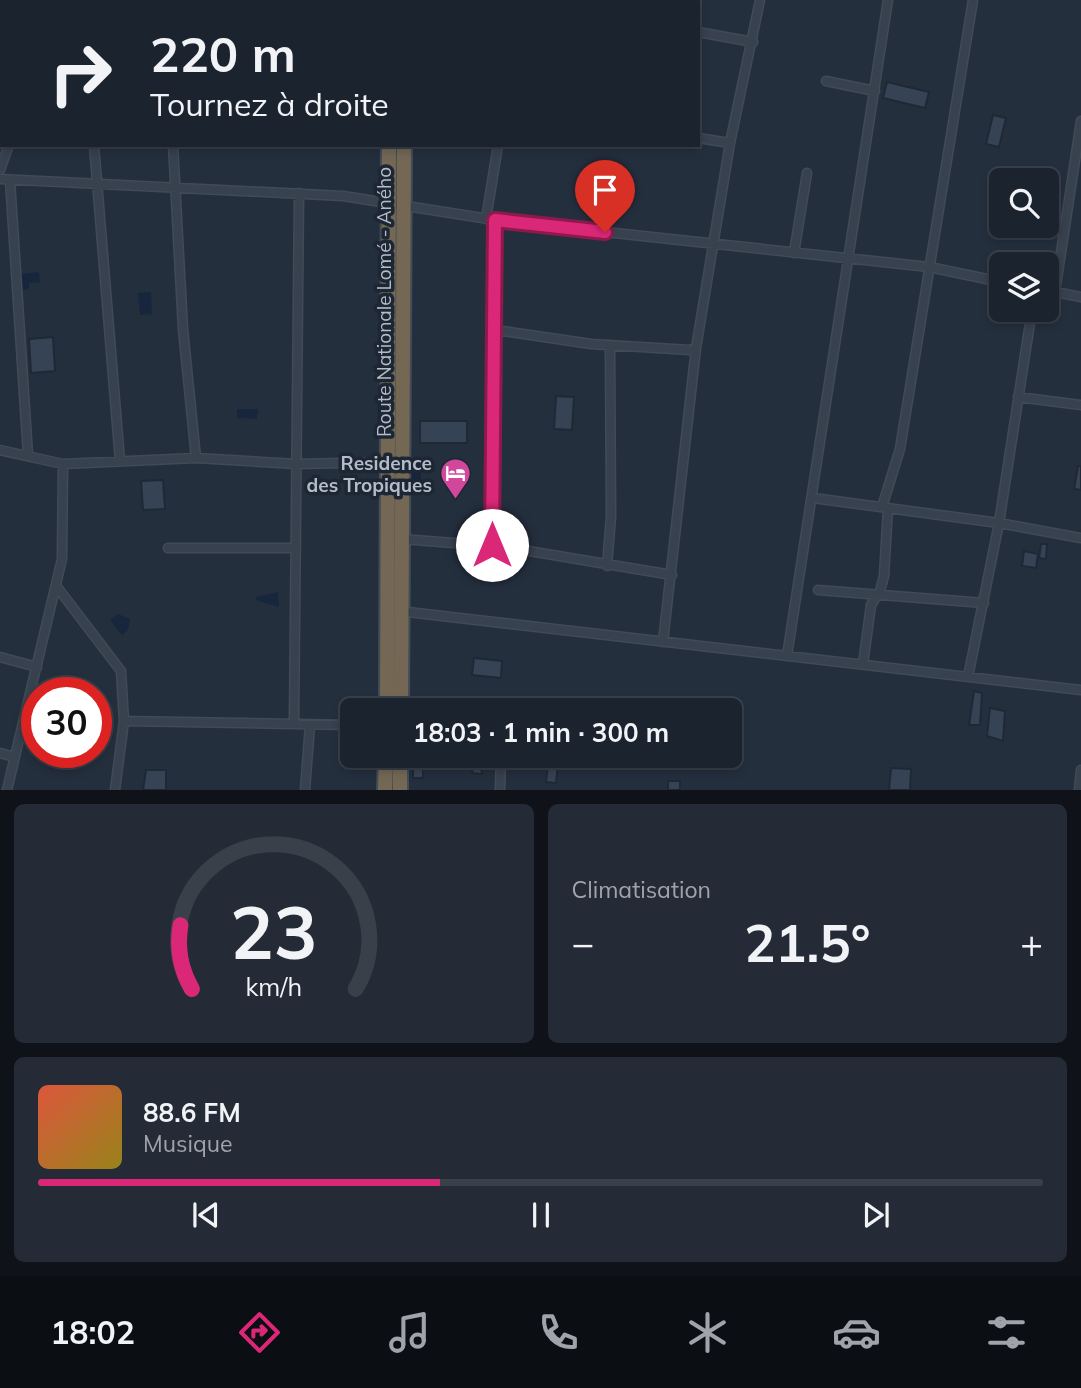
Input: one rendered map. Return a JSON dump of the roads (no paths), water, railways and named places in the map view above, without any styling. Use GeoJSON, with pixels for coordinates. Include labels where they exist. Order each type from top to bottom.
{"type":"FeatureCollection","features":[{"type":"Feature","properties":{"kind":"highway","name":"Route Nationale Lomé - Aného"},"geometry":{"type":"LineString","coordinates":[[390,147],[389,462],[400,698]]}},
{"type":"Feature","properties":{"kind":"highway","name":"Route Nationale Lomé - Aného"},"geometry":{"type":"LineString","coordinates":[[388,698],[402,539],[404,147]]}},
{"type":"Feature","properties":{"kind":"highway"},"geometry":{"type":"LineString","coordinates":[[385,789],[386,768]]}},
{"type":"Feature","properties":{"kind":"highway"},"geometry":{"type":"LineString","coordinates":[[400,768],[400,789]]}},
{"type":"Feature","properties":{"kind":"street"},"geometry":{"type":"LineString","coordinates":[[663,642],[696,348],[730,143],[760,0]]}},
{"type":"Feature","properties":{"kind":"street"},"geometry":{"type":"LineString","coordinates":[[787,656],[888,0]]}},
{"type":"Feature","properties":{"kind":"street"},"geometry":{"type":"LineString","coordinates":[[863,664],[870,608],[884,576],[885,508],[900,449],[973,0]]}},
{"type":"Feature","properties":{"kind":"street"},"geometry":{"type":"LineString","coordinates":[[700,32],[753,41]]}},
{"type":"Feature","properties":{"kind":"street"},"geometry":{"type":"LineString","coordinates":[[826,81],[875,91]]}},
{"type":"Feature","properties":{"kind":"street"},"geometry":{"type":"LineString","coordinates":[[1059,256],[1076,182],[1081,121]]}},
{"type":"Feature","properties":{"kind":"street"},"geometry":{"type":"LineString","coordinates":[[700,138],[730,143]]}},
{"type":"Feature","properties":{"kind":"street"},"geometry":{"type":"LineString","coordinates":[[0,170],[8,147]]}},
{"type":"Feature","properties":{"kind":"street"},"geometry":{"type":"LineString","coordinates":[[94,147],[120,461]]}},
{"type":"Feature","properties":{"kind":"street"},"geometry":{"type":"LineString","coordinates":[[173,147],[183,329],[196,458]]}},
{"type":"Feature","properties":{"kind":"street"},"geometry":{"type":"LineString","coordinates":[[492,545],[496,330],[490,219],[498,147]]}},
{"type":"Feature","properties":{"kind":"street"},"geometry":{"type":"LineString","coordinates":[[794,253],[807,173]]}},
{"type":"Feature","properties":{"kind":"street"},"geometry":{"type":"LineString","coordinates":[[0,179],[299,193],[405,205],[490,219],[929,267],[989,280]]}},
{"type":"Feature","properties":{"kind":"street"},"geometry":{"type":"LineString","coordinates":[[10,180],[28,455]]}},
{"type":"Feature","properties":{"kind":"street"},"geometry":{"type":"LineString","coordinates":[[294,724],[299,193]]}},
{"type":"Feature","properties":{"kind":"street"},"geometry":{"type":"LineString","coordinates":[[1059,293],[1081,297]]}},
{"type":"Feature","properties":{"kind":"street"},"geometry":{"type":"LineString","coordinates":[[968,677],[999,523],[1030,322]]}},
{"type":"Feature","properties":{"kind":"street"},"geometry":{"type":"LineString","coordinates":[[496,330],[610,345],[690,350],[696,348]]}},
{"type":"Feature","properties":{"kind":"street"},"geometry":{"type":"LineString","coordinates":[[607,566],[611,517],[610,345]]}},
{"type":"Feature","properties":{"kind":"street"},"geometry":{"type":"LineString","coordinates":[[1018,397],[1081,405]]}},
{"type":"Feature","properties":{"kind":"street"},"geometry":{"type":"LineString","coordinates":[[0,450],[63,464],[196,458],[296,464],[389,462]]}},
{"type":"Feature","properties":{"kind":"street"},"geometry":{"type":"LineString","coordinates":[[7,789],[57,587],[64,535],[63,464]]}},
{"type":"Feature","properties":{"kind":"street"},"geometry":{"type":"LineString","coordinates":[[813,498],[999,523],[1081,538]]}},
{"type":"Feature","properties":{"kind":"street"},"geometry":{"type":"LineString","coordinates":[[402,539],[492,545],[672,575]]}},
{"type":"Feature","properties":{"kind":"street"},"geometry":{"type":"LineString","coordinates":[[168,548],[296,548]]}},
{"type":"Feature","properties":{"kind":"street"},"geometry":{"type":"LineString","coordinates":[[57,587],[121,671],[124,720],[115,789]]}},
{"type":"Feature","properties":{"kind":"street"},"geometry":{"type":"LineString","coordinates":[[818,590],[984,603]]}},
{"type":"Feature","properties":{"kind":"street"},"geometry":{"type":"LineString","coordinates":[[394,610],[1081,690]]}},
{"type":"Feature","properties":{"kind":"street"},"geometry":{"type":"LineString","coordinates":[[0,657],[37,667]]}},
{"type":"Feature","properties":{"kind":"street"},"geometry":{"type":"LineString","coordinates":[[124,720],[340,725]]}},
{"type":"Feature","properties":{"kind":"street"},"geometry":{"type":"LineString","coordinates":[[305,789],[310,724]]}},
{"type":"Feature","properties":{"kind":"street"},"geometry":{"type":"LineString","coordinates":[[0,753],[15,757]]}},
{"type":"Feature","properties":{"kind":"street"},"geometry":{"type":"LineString","coordinates":[[500,789],[501,768]]}},
{"type":"Feature","properties":{"kind":"street"},"geometry":{"type":"LineString","coordinates":[[1079,789],[1081,770]]}},
{"type":"Feature","properties":{"kind":"water"},"geometry":{"type":"Polygon","coordinates":[[[39,272],[40,282],[29,283],[29,289],[21,290],[20,274],[39,272]]]}},
{"type":"Feature","properties":{"kind":"water"},"geometry":{"type":"Polygon","coordinates":[[[151,292],[152,314],[140,315],[138,293],[151,292]]]}},
{"type":"Feature","properties":{"kind":"water"},"geometry":{"type":"Polygon","coordinates":[[[237,409],[258,409],[257,419],[237,418],[237,409]]]}},
{"type":"Feature","properties":{"kind":"water"},"geometry":{"type":"Polygon","coordinates":[[[411,470],[421,470],[421,490],[411,490],[411,470]]]}},
{"type":"Feature","properties":{"kind":"water"},"geometry":{"type":"Polygon","coordinates":[[[278,592],[279,607],[256,600],[256,597],[278,592]]]}},
{"type":"Feature","properties":{"kind":"water"},"geometry":{"type":"Polygon","coordinates":[[[118,614],[130,619],[128,630],[122,635],[110,620],[118,614]]]}},
{"type":"Feature","properties":{"kind":"place","name":"Residence des Tropiques"},"geometry":{"type":"Point","coordinates":[455,501]}}]}
